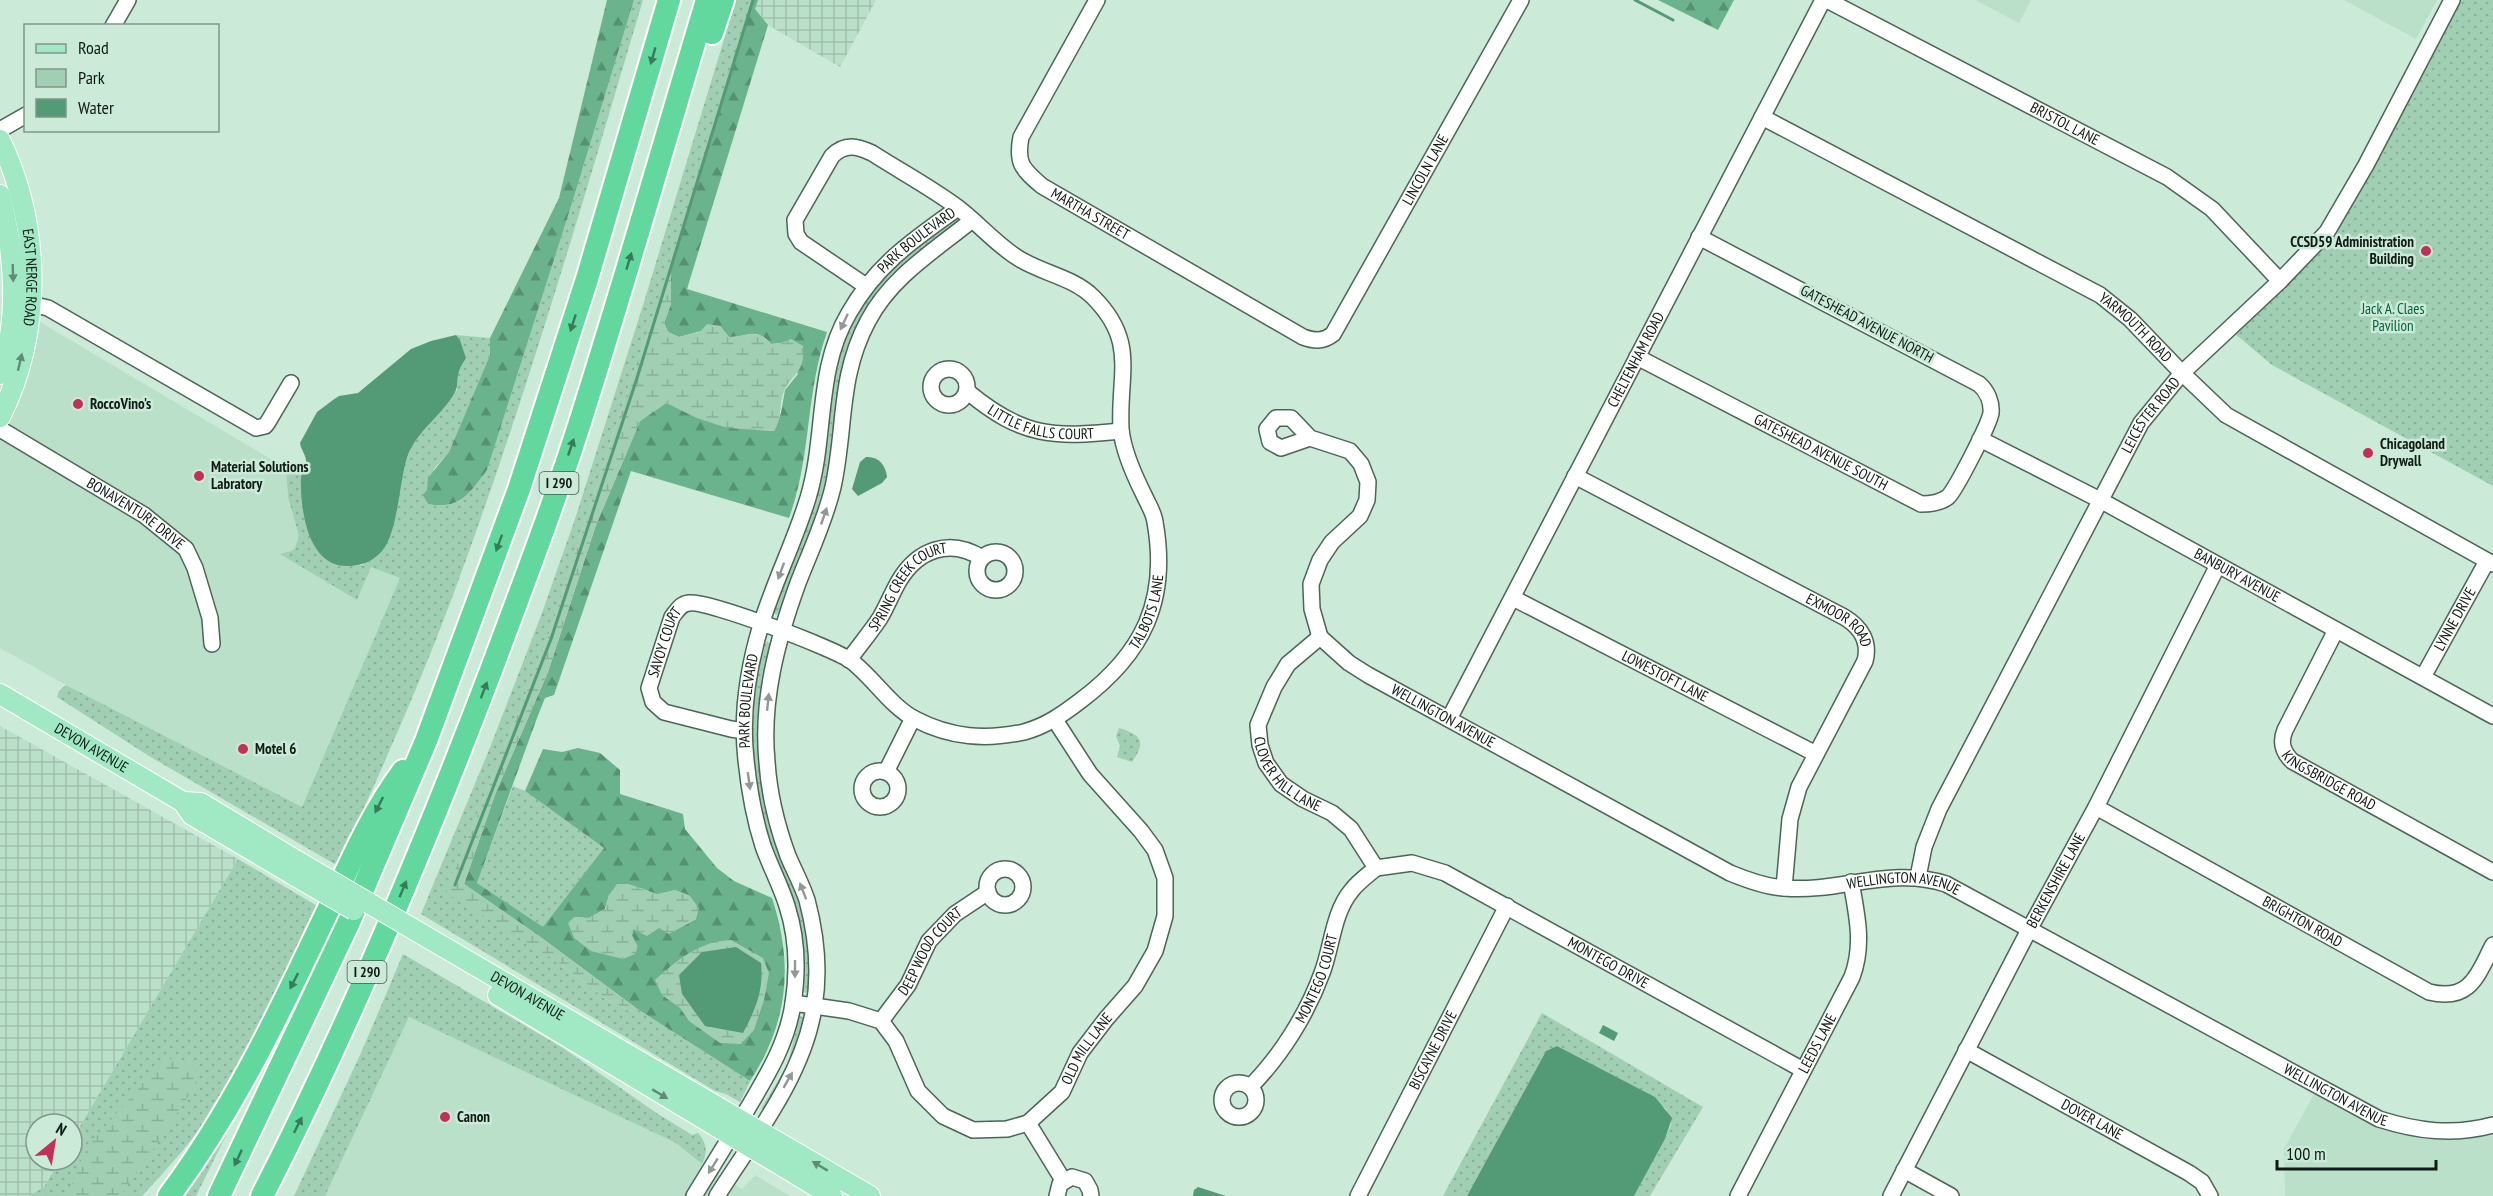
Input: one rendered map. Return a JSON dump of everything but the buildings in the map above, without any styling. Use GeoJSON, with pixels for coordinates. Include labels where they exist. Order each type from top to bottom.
{"type":"FeatureCollection","features":[{"type":"Feature","properties":{"kind":"highway","name":"I 290"},"geometry":{"type":"LineString","coordinates":[[219,1196],[349,922],[426,741],[519,489],[587,279],[669,0]]}},
{"type":"Feature","properties":{"kind":"highway","name":"I 290"},"geometry":{"type":"LineString","coordinates":[[263,1196],[347,1020],[463,744],[527,574],[587,402],[707,0]]}},
{"type":"Feature","properties":{"kind":"highway"},"geometry":{"type":"LineString","coordinates":[[652,182],[723,0]]}},
{"type":"Feature","properties":{"kind":"highway"},"geometry":{"type":"LineString","coordinates":[[169,1196],[222,1120],[295,980],[383,798],[426,741]]}},
{"type":"Feature","properties":{"kind":"highway"},"geometry":{"type":"LineString","coordinates":[[158,1196],[222,1120]]}},
{"type":"Feature","properties":{"kind":"main road","name":"EAST NERGE ROAD"},"geometry":{"type":"LineString","coordinates":[[0,140],[15,177],[26,218],[31,265],[31,304],[16,377],[0,417]]}},
{"type":"Feature","properties":{"kind":"main road","name":"EAST NERGE ROAD"},"geometry":{"type":"LineString","coordinates":[[0,195],[12,256],[13,292],[8,343],[0,374]]}},
{"type":"Feature","properties":{"kind":"main road","name":"DEVON AVENUE"},"geometry":{"type":"LineString","coordinates":[[0,694],[183,802],[201,803],[294,867],[736,1128],[870,1196]]}},
{"type":"Feature","properties":{"kind":"main road","name":"DEVON AVENUE"},"geometry":{"type":"LineString","coordinates":[[754,1138],[832,1196]]}},
{"type":"Feature","properties":{"kind":"street"},"geometry":{"type":"LineString","coordinates":[[114,24],[128,0]]}},
{"type":"Feature","properties":{"kind":"street","name":"MARTHA STREET"},"geometry":{"type":"LineString","coordinates":[[1097,0],[1021,137],[1018,152],[1021,165],[1042,186],[1303,337],[1315,341],[1328,339]]}},
{"type":"Feature","properties":{"kind":"street","name":"LINCOLN LANE"},"geometry":{"type":"LineString","coordinates":[[1328,339],[1333,334],[1521,0]]}},
{"type":"Feature","properties":{"kind":"street","name":"CHELTENHAM ROAD"},"geometry":{"type":"LineString","coordinates":[[1449,719],[1825,0]]}},
{"type":"Feature","properties":{"kind":"street","name":"BRISTOL LANE"},"geometry":{"type":"LineString","coordinates":[[1825,0],[2167,177],[2211,209],[2280,281]]}},
{"type":"Feature","properties":{"kind":"street","name":"LEICESTER ROAD"},"geometry":{"type":"LineString","coordinates":[[1918,877],[1924,847],[1939,809],[2141,423],[2182,373],[2313,248],[2338,216],[2452,0]]}},
{"type":"Feature","properties":{"kind":"street"},"geometry":{"type":"LineString","coordinates":[[0,130],[24,116]]}},
{"type":"Feature","properties":{"kind":"street","name":"YARMOUTH ROAD"},"geometry":{"type":"LineString","coordinates":[[1762,117],[2100,295],[2130,319],[2182,373],[2233,419],[2490,563]]}},
{"type":"Feature","properties":{"kind":"street"},"geometry":{"type":"LineString","coordinates":[[866,286],[801,242],[796,234],[795,220],[832,156],[839,148],[860,147],[872,153],[958,208]]}},
{"type":"Feature","properties":{"kind":"street","name":"PARK BOULEVARD"},"geometry":{"type":"LineString","coordinates":[[694,1196],[780,1052],[793,1003],[796,975],[792,925],[787,904],[762,843],[749,789],[744,731],[749,681],[761,624],[808,498],[819,447],[828,366],[848,315],[866,286],[900,249],[958,208],[971,221],[898,280],[875,309],[858,341],[845,383],[833,487],[782,631],[773,667],[767,704],[767,761],[781,834],[806,898],[812,924],[816,949],[815,1006],[800,1059],[717,1196]]}},
{"type":"Feature","properties":{"kind":"street","name":"TALBOTS LANE"},"geometry":{"type":"LineString","coordinates":[[761,624],[815,642],[849,660],[913,718],[941,730],[968,737],[993,737],[1027,731],[1054,720],[1100,686],[1132,651],[1148,622],[1158,593],[1159,555],[1155,519],[1133,472],[1121,431],[1124,354],[1112,317],[1083,287],[1016,257],[971,221]]}},
{"type":"Feature","properties":{"kind":"street","name":"GATESHEAD AVENUE NORTH"},"geometry":{"type":"LineString","coordinates":[[1700,237],[1980,384],[1985,389],[1991,406],[1989,422],[1980,439]]}},
{"type":"Feature","properties":{"kind":"street"},"geometry":{"type":"LineString","coordinates":[[31,304],[48,308],[256,429],[268,422],[291,382]]}},
{"type":"Feature","properties":{"kind":"street","name":"GATESHEAD AVENUE SOUTH"},"geometry":{"type":"LineString","coordinates":[[1637,357],[1921,504],[1934,503],[1947,497],[1980,439]]}},
{"type":"Feature","properties":{"kind":"street","name":"LITTLE FALLS COURT"},"geometry":{"type":"LineString","coordinates":[[968,392],[989,410],[1011,423],[1033,431],[1080,435],[1121,431]]}},
{"type":"Feature","properties":{"kind":"street","name":"BONAVENTURE DRIVE"},"geometry":{"type":"LineString","coordinates":[[0,429],[144,515],[186,549],[195,568],[210,618],[212,644]]}},
{"type":"Feature","properties":{"kind":"street"},"geometry":{"type":"LineString","coordinates":[[1310,438],[1350,451],[1361,464],[1368,482],[1367,500],[1360,516],[1332,542],[1320,560],[1311,584],[1312,609],[1320,637]]}},
{"type":"Feature","properties":{"kind":"street","name":"BANBURY AVENUE"},"geometry":{"type":"LineString","coordinates":[[1980,439],[2100,500],[2493,716]]}},
{"type":"Feature","properties":{"kind":"street","name":"EXMOOR ROAD"},"geometry":{"type":"LineString","coordinates":[[1575,476],[1844,617],[1858,627],[1867,648],[1865,661],[1793,802],[1784,888]]}},
{"type":"Feature","properties":{"kind":"street","name":"SPRING CREEK COURT"},"geometry":{"type":"LineString","coordinates":[[849,660],[880,617],[899,580],[910,565],[922,556],[940,548],[958,547],[969,550],[982,558]]}},
{"type":"Feature","properties":{"kind":"street","name":"LYNNE DRIVE"},"geometry":{"type":"LineString","coordinates":[[2423,677],[2490,563]]}},
{"type":"Feature","properties":{"kind":"street","name":"BERKENSHIRE LANE"},"geometry":{"type":"LineString","coordinates":[[1891,1196],[2030,928],[2096,807],[2218,565]]}},
{"type":"Feature","properties":{"kind":"street","name":"LOWESTOFT LANE"},"geometry":{"type":"LineString","coordinates":[[1513,598],[1816,754]]}},
{"type":"Feature","properties":{"kind":"street","name":"SAVOY COURT"},"geometry":{"type":"LineString","coordinates":[[744,731],[664,712],[653,702],[649,688],[672,617],[679,608],[688,603],[695,603],[761,624]]}},
{"type":"Feature","properties":{"kind":"street","name":"KINGSBRIDGE ROAD"},"geometry":{"type":"LineString","coordinates":[[2336,630],[2285,730],[2282,739],[2285,754],[2292,761],[2493,872]]}},
{"type":"Feature","properties":{"kind":"street","name":"WELLINGTON AVENUE"},"geometry":{"type":"LineString","coordinates":[[1320,637],[1349,663],[1717,867],[1746,879],[1784,888],[1827,887],[1892,877],[1918,877],[1940,882],[1962,891],[2379,1119],[2421,1130],[2442,1132],[2462,1132],[2493,1125]]}},
{"type":"Feature","properties":{"kind":"street","name":"CLOVER HILL LANE"},"geometry":{"type":"LineString","coordinates":[[1320,637],[1288,664],[1274,687],[1258,725],[1260,745],[1266,763],[1281,784],[1303,799],[1332,813],[1351,830],[1376,868]]}},
{"type":"Feature","properties":{"kind":"street"},"geometry":{"type":"LineString","coordinates":[[886,772],[913,718]]}},
{"type":"Feature","properties":{"kind":"street","name":"OLD MILL LANE"},"geometry":{"type":"LineString","coordinates":[[1028,1123],[1062,1092],[1080,1053],[1106,1018],[1135,986],[1155,951],[1165,916],[1165,878],[1155,850],[1090,774],[1054,720]]}},
{"type":"Feature","properties":{"kind":"street","name":"BRIGHTON ROAD"},"geometry":{"type":"LineString","coordinates":[[2096,807],[2429,992],[2440,994],[2464,990],[2476,977],[2493,945]]}},
{"type":"Feature","properties":{"kind":"street","name":"MONTEGO DRIVE"},"geometry":{"type":"LineString","coordinates":[[1376,868],[1412,863],[1445,873],[1803,1070]]}},
{"type":"Feature","properties":{"kind":"street","name":"MONTEGO COURT"},"geometry":{"type":"LineString","coordinates":[[1250,1087],[1285,1043],[1309,1000],[1322,974],[1337,918],[1351,891],[1376,868]]}},
{"type":"Feature","properties":{"kind":"street","name":"LEEDS LANE"},"geometry":{"type":"LineString","coordinates":[[1738,1196],[1852,977],[1858,961],[1859,926],[1851,882]]}},
{"type":"Feature","properties":{"kind":"street","name":"DEEP WOOD COURT"},"geometry":{"type":"LineString","coordinates":[[881,1021],[908,985],[929,941],[955,914],[988,892]]}},
{"type":"Feature","properties":{"kind":"street","name":"BISCAYNE DRIVE"},"geometry":{"type":"LineString","coordinates":[[1358,1196],[1507,906]]}},
{"type":"Feature","properties":{"kind":"street"},"geometry":{"type":"LineString","coordinates":[[793,1003],[849,1011],[881,1021],[896,1041],[918,1092],[943,1116],[973,1130],[1007,1129],[1028,1123],[1063,1180]]}},
{"type":"Feature","properties":{"kind":"street","name":"DOVER LANE"},"geometry":{"type":"LineString","coordinates":[[1966,1050],[2189,1173],[2202,1182],[2210,1196]]}},
{"type":"Feature","properties":{"kind":"street"},"geometry":{"type":"LineString","coordinates":[[1904,1170],[1951,1196]]}},
{"type":"Feature","properties":{"kind":"street"},"geometry":{"type":"LineString","coordinates":[[1057,1196],[1057,1188],[1063,1180],[1072,1177],[1081,1178],[1089,1185],[1090,1196]]}},
{"type":"Feature","properties":{"kind":"shaded area"},"geometry":{"type":"Polygon","coordinates":[[[758,0],[876,0],[840,67],[768,25],[755,9],[758,0]]]}},
{"type":"Feature","properties":{"kind":"shaded area"},"geometry":{"type":"Polygon","coordinates":[[[1975,0],[2031,0],[2019,23],[1975,0]]]}},
{"type":"Feature","properties":{"kind":"shaded area"},"geometry":{"type":"Polygon","coordinates":[[[2344,0],[2437,0],[2416,39],[2344,0]]]}},
{"type":"Feature","properties":{"kind":"shaded area"},"geometry":{"type":"Polygon","coordinates":[[[0,315],[40,322],[286,468],[288,497],[299,536],[296,548],[281,554],[357,599],[371,566],[401,578],[302,808],[0,648],[0,315]]]}},
{"type":"Feature","properties":{"kind":"shaded area"},"geometry":{"type":"Polygon","coordinates":[[[0,726],[238,859],[84,1120],[84,1112],[24,1112],[24,1172],[53,1172],[44,1187],[29,1196],[0,1196],[0,726]]]}},
{"type":"Feature","properties":{"kind":"shaded area"},"geometry":{"type":"Polygon","coordinates":[[[409,1017],[676,1143],[702,1164],[742,1189],[755,1175],[790,1196],[325,1196],[409,1017]]]}},
{"type":"Feature","properties":{"kind":"shaded area"},"geometry":{"type":"Polygon","coordinates":[[[2314,1094],[2367,1123],[2408,1136],[2434,1140],[2462,1140],[2493,1133],[2493,1196],[2285,1196],[2284,1149],[2314,1094]]]}},
{"type":"Feature","properties":{"kind":"green space"},"geometry":{"type":"Polygon","coordinates":[[[607,0],[634,0],[487,470],[463,498],[448,504],[428,504],[423,495],[427,490],[428,478],[449,452],[490,355],[490,338],[559,198],[607,0]]]}},
{"type":"Feature","properties":{"kind":"green space"},"geometry":{"type":"Polygon","coordinates":[[[634,0],[643,0],[552,301],[479,524],[439,632],[338,866],[149,756],[57,697],[59,691],[66,685],[302,807],[400,578],[371,567],[357,600],[280,554],[295,548],[299,536],[288,497],[286,468],[303,467],[301,475],[344,566],[363,565],[398,493],[413,443],[457,390],[458,372],[466,358],[456,335],[490,338],[490,355],[449,452],[434,469],[428,504],[448,504],[463,498],[487,470],[634,0]]]}},
{"type":"Feature","properties":{"kind":"green space"},"geometry":{"type":"Polygon","coordinates":[[[736,0],[753,0],[671,270],[633,373],[547,640],[455,870],[443,884],[558,962],[606,999],[630,1011],[636,1008],[750,1081],[740,1102],[715,1091],[421,914],[491,745],[542,613],[576,516],[736,0]]]}},
{"type":"Feature","properties":{"kind":"green space"},"geometry":{"type":"Polygon","coordinates":[[[753,0],[758,0],[755,9],[768,25],[687,289],[827,332],[815,379],[802,471],[789,518],[631,471],[554,695],[545,698],[477,883],[543,927],[604,848],[525,791],[543,749],[562,752],[578,748],[600,753],[620,770],[620,794],[683,814],[685,829],[717,868],[734,881],[772,898],[783,946],[785,970],[783,992],[773,1037],[750,1081],[636,1008],[464,884],[496,792],[548,672],[596,525],[640,421],[666,403],[758,430],[774,431],[781,413],[785,390],[798,374],[781,343],[771,344],[760,335],[729,337],[720,326],[679,337],[668,332],[664,323],[671,304],[671,270],[753,0]],[[641,888],[609,895],[605,909],[589,918],[574,917],[632,935],[633,928],[683,926],[696,919],[675,890],[657,895],[641,888]]]}},
{"type":"Feature","properties":{"kind":"green space"},"geometry":{"type":"Polygon","coordinates":[[[1658,0],[1734,0],[1718,30],[1658,0]]]}},
{"type":"Feature","properties":{"kind":"green space","name":"Jack A. Claes Pavilion"},"geometry":{"type":"Polygon","coordinates":[[[2461,0],[2493,0],[2493,486],[2272,365],[2234,333],[2319,253],[2334,233],[2360,190],[2461,0]]]}},
{"type":"Feature","properties":{"kind":"green space"},"geometry":{"type":"Polygon","coordinates":[[[956,218],[959,222],[918,255],[882,289],[856,330],[846,354],[839,381],[832,456],[825,486],[801,559],[780,613],[776,615],[773,610],[828,410],[839,352],[854,316],[888,270],[956,218]]]}},
{"type":"Feature","properties":{"kind":"green space"},"geometry":{"type":"Polygon","coordinates":[[[671,270],[671,304],[664,323],[668,332],[679,337],[700,332],[707,324],[720,326],[729,337],[756,334],[771,344],[791,339],[803,346],[801,366],[785,389],[779,421],[774,431],[727,428],[697,418],[666,403],[640,421],[596,525],[548,672],[496,792],[464,884],[636,1008],[630,1011],[606,999],[558,962],[448,894],[443,883],[455,870],[547,640],[633,373],[671,270]]]}},
{"type":"Feature","properties":{"kind":"green space"},"geometry":{"type":"Polygon","coordinates":[[[767,641],[771,645],[759,716],[759,759],[794,880],[810,950],[811,977],[806,993],[802,991],[778,867],[758,799],[750,740],[757,671],[763,646],[767,641]]]}},
{"type":"Feature","properties":{"kind":"green space"},"geometry":{"type":"Polygon","coordinates":[[[1119,728],[1137,736],[1139,740],[1139,749],[1132,762],[1117,757],[1120,746],[1116,736],[1119,728]]]}},
{"type":"Feature","properties":{"kind":"green space"},"geometry":{"type":"Polygon","coordinates":[[[513,786],[525,791],[604,848],[543,928],[477,883],[513,786]]]}},
{"type":"Feature","properties":{"kind":"green space"},"geometry":{"type":"Polygon","coordinates":[[[238,859],[319,907],[258,1032],[218,1103],[191,1140],[142,1196],[29,1196],[44,1187],[53,1172],[84,1172],[84,1120],[238,859]]]}},
{"type":"Feature","properties":{"kind":"green space"},"geometry":{"type":"Polygon","coordinates":[[[617,884],[629,884],[657,894],[675,890],[689,895],[699,908],[696,919],[669,934],[659,928],[647,936],[633,929],[632,935],[638,947],[635,954],[623,959],[591,951],[574,938],[568,923],[574,917],[589,918],[605,909],[609,895],[617,884]]]}},
{"type":"Feature","properties":{"kind":"green space"},"geometry":{"type":"Polygon","coordinates":[[[731,940],[763,958],[769,973],[764,1000],[754,1030],[741,1044],[720,1043],[689,1021],[680,1008],[662,995],[655,980],[672,965],[699,948],[731,940]]]}},
{"type":"Feature","properties":{"kind":"green space"},"geometry":{"type":"Polygon","coordinates":[[[403,954],[563,1048],[692,1135],[698,1133],[706,1148],[702,1164],[676,1143],[409,1017],[325,1196],[294,1196],[361,1053],[403,954]]]}},
{"type":"Feature","properties":{"kind":"green space"},"geometry":{"type":"Polygon","coordinates":[[[1542,1013],[1703,1107],[1650,1196],[1634,1196],[1671,1124],[1666,1109],[1645,1092],[1557,1046],[1546,1051],[1467,1196],[1443,1196],[1542,1013]]]}},
{"type":"Feature","properties":{"kind":"green space"},"geometry":{"type":"Polygon","coordinates":[[[799,1016],[804,1020],[792,1060],[763,1110],[761,1109],[788,1064],[799,1016]]]}},
{"type":"Feature","properties":{"kind":"green space"},"geometry":{"type":"Polygon","coordinates":[[[173,1058],[187,1061],[196,1068],[197,1079],[192,1091],[142,1166],[120,1196],[61,1196],[71,1187],[77,1172],[84,1172],[84,1154],[97,1135],[140,1087],[147,1073],[155,1066],[173,1058]]]}},
{"type":"Feature","properties":{"kind":"green space"},"geometry":{"type":"Polygon","coordinates":[[[234,1119],[196,1196],[183,1196],[234,1119]]]}},
{"type":"Feature","properties":{"kind":"water"},"geometry":{"type":"Polygon","coordinates":[[[456,335],[466,358],[461,366],[456,390],[450,401],[422,432],[411,449],[404,468],[392,532],[387,543],[379,554],[359,565],[336,564],[324,558],[315,547],[309,534],[301,490],[301,477],[306,460],[300,443],[317,412],[339,396],[358,393],[411,349],[456,335]]]}},
{"type":"Feature","properties":{"kind":"water"},"geometry":{"type":"Polygon","coordinates":[[[866,457],[881,462],[887,477],[882,483],[858,496],[852,489],[860,462],[866,457]]]}},
{"type":"Feature","properties":{"kind":"water"},"geometry":{"type":"Polygon","coordinates":[[[736,947],[761,963],[762,973],[758,1000],[743,1033],[705,1026],[682,994],[679,975],[702,952],[736,947]]]}},
{"type":"Feature","properties":{"kind":"water"},"geometry":{"type":"Polygon","coordinates":[[[1603,1025],[1618,1033],[1614,1041],[1599,1033],[1603,1025]]]}},
{"type":"Feature","properties":{"kind":"water"},"geometry":{"type":"Polygon","coordinates":[[[1557,1046],[1655,1097],[1672,1118],[1665,1139],[1634,1196],[1467,1196],[1546,1051],[1557,1046]]]}},
{"type":"Feature","properties":{"kind":"water"},"geometry":{"type":"Polygon","coordinates":[[[1198,1187],[1226,1196],[1193,1196],[1194,1190],[1198,1187]]]}},
{"type":"Feature","properties":{"kind":"waterway"},"geometry":{"type":"LineString","coordinates":[[455,885],[551,639],[637,378],[753,0]]}},
{"type":"Feature","properties":{"kind":"waterway"},"geometry":{"type":"LineString","coordinates":[[1635,0],[1673,20]]}},
{"type":"Feature","properties":{"kind":"place","name":"CCSD59 Administration Building"},"geometry":{"type":"Point","coordinates":[2426,251]}},
{"type":"Feature","properties":{"kind":"place","name":"RoccoVino's"},"geometry":{"type":"Point","coordinates":[78,404]}},
{"type":"Feature","properties":{"kind":"place","name":"Chicagoland Drywall"},"geometry":{"type":"Point","coordinates":[2368,453]}},
{"type":"Feature","properties":{"kind":"place","name":"Material Solutions Labratory"},"geometry":{"type":"Point","coordinates":[199,476]}},
{"type":"Feature","properties":{"kind":"place","name":"Motel 6"},"geometry":{"type":"Point","coordinates":[243,749]}},
{"type":"Feature","properties":{"kind":"place","name":"Canon"},"geometry":{"type":"Point","coordinates":[445,1117]}}]}
